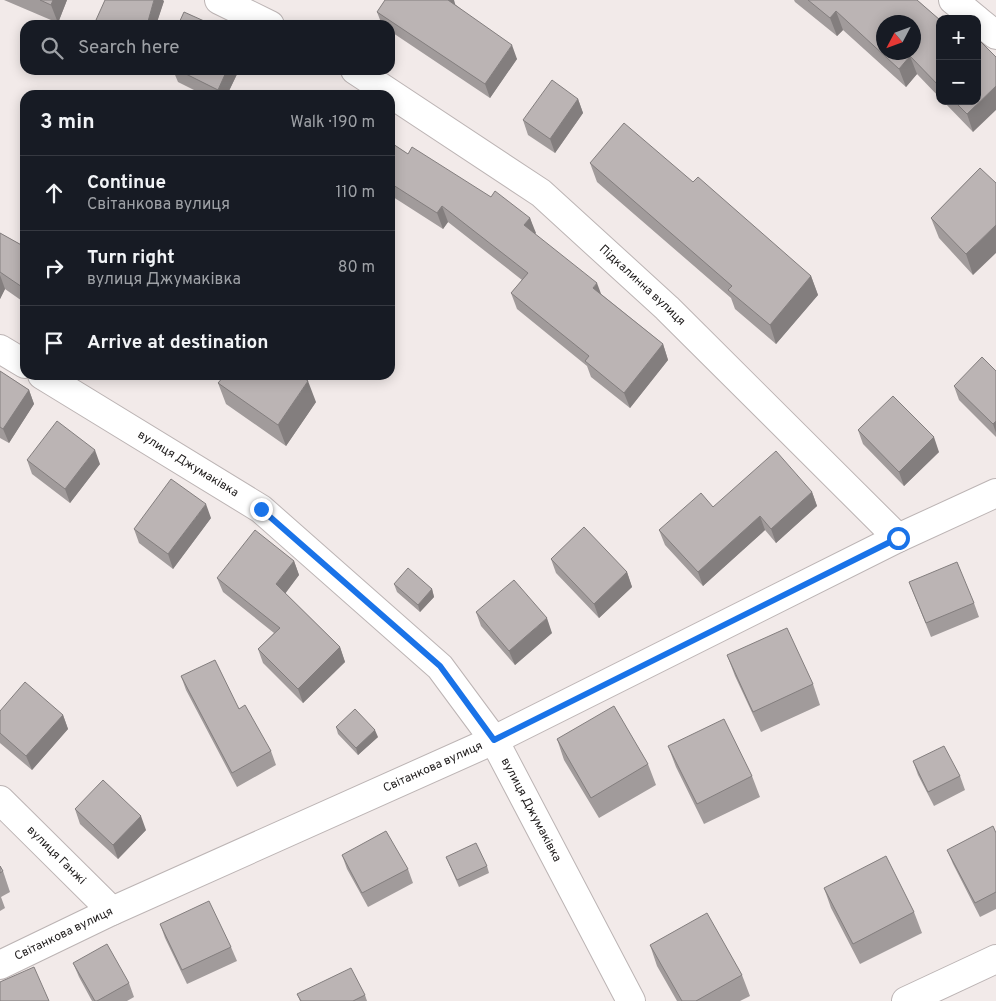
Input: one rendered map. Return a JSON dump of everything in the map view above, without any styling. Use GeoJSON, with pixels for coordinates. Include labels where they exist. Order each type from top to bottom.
{"type":"FeatureCollection","features":[{"type":"Feature","properties":{"kind":"street"},"geometry":{"type":"LineString","coordinates":[[219,0],[260,20]]}},
{"type":"Feature","properties":{"kind":"street"},"geometry":{"type":"LineString","coordinates":[[953,0],[971,15]]}},
{"type":"Feature","properties":{"kind":"street"},"geometry":{"type":"LineString","coordinates":[[981,23],[996,35]]}},
{"type":"Feature","properties":{"kind":"street","name":"Підкалинна вулиця"},"geometry":{"type":"LineString","coordinates":[[363,75],[385,90]]}},
{"type":"Feature","properties":{"kind":"street","name":"Підкалинна вулиця"},"geometry":{"type":"LineString","coordinates":[[395,96],[541,193],[667,308],[898,538]]}},
{"type":"Feature","properties":{"kind":"street"},"geometry":{"type":"LineString","coordinates":[[0,349],[20,361]]}},
{"type":"Feature","properties":{"kind":"street","name":"вулиця Джумаківка"},"geometry":{"type":"LineString","coordinates":[[50,380],[261,509],[440,666],[494,740],[631,1001]]}},
{"type":"Feature","properties":{"kind":"street","name":"Світанкова вулиця"},"geometry":{"type":"LineString","coordinates":[[0,965],[112,911],[494,740],[898,538],[996,493]]}},
{"type":"Feature","properties":{"kind":"street","name":"вулиця Ганжі"},"geometry":{"type":"LineString","coordinates":[[0,800],[112,911]]}},
{"type":"Feature","properties":{"kind":"street"},"geometry":{"type":"LineString","coordinates":[[906,1001],[996,959]]}},
{"type":"Feature","properties":{"kind":"building"},"geometry":{"type":"Polygon","coordinates":[[[40,0],[53,0],[51,5],[40,0]]]}},
{"type":"Feature","properties":{"kind":"building"},"geometry":{"type":"Polygon","coordinates":[[[105,0],[154,0],[148,20],[96,20],[105,0]]]}},
{"type":"Feature","properties":{"kind":"building"},"geometry":{"type":"Polygon","coordinates":[[[385,0],[448,0],[512,45],[485,84],[395,24],[395,20],[389,20],[377,12],[385,0]]]}},
{"type":"Feature","properties":{"kind":"building"},"geometry":{"type":"Polygon","coordinates":[[[808,0],[917,0],[936,17],[936,83],[914,60],[921,60],[921,15],[876,15],[876,48],[836,11],[830,18],[808,0]]]}},
{"type":"Feature","properties":{"kind":"building"},"geometry":{"type":"Polygon","coordinates":[[[184,12],[202,20],[180,20],[184,12]]]}},
{"type":"Feature","properties":{"kind":"building"},"geometry":{"type":"Polygon","coordinates":[[[981,42],[996,57],[996,86],[981,100],[981,42]]]}},
{"type":"Feature","properties":{"kind":"building"},"geometry":{"type":"Polygon","coordinates":[[[889,60],[907,60],[899,69],[889,60]]]}},
{"type":"Feature","properties":{"kind":"building"},"geometry":{"type":"Polygon","coordinates":[[[188,75],[225,75],[218,90],[188,75]]]}},
{"type":"Feature","properties":{"kind":"building"},"geometry":{"type":"Polygon","coordinates":[[[552,80],[578,99],[550,139],[523,120],[552,80]]]}},
{"type":"Feature","properties":{"kind":"building"},"geometry":{"type":"Polygon","coordinates":[[[958,105],[976,105],[967,114],[958,105]]]}},
{"type":"Feature","properties":{"kind":"building"},"geometry":{"type":"Polygon","coordinates":[[[624,123],[693,182],[698,177],[811,276],[770,325],[728,290],[732,286],[590,163],[624,123]]]}},
{"type":"Feature","properties":{"kind":"building"},"geometry":{"type":"Polygon","coordinates":[[[395,145],[408,154],[412,147],[491,197],[495,191],[530,218],[524,225],[597,283],[593,288],[663,344],[624,393],[585,361],[589,356],[511,293],[528,273],[442,206],[437,213],[395,186],[395,145]]]}},
{"type":"Feature","properties":{"kind":"building"},"geometry":{"type":"Polygon","coordinates":[[[980,168],[996,183],[996,225],[966,254],[931,218],[980,168]]]}},
{"type":"Feature","properties":{"kind":"building"},"geometry":{"type":"Polygon","coordinates":[[[0,233],[20,244],[20,286],[0,272],[0,233]]]}},
{"type":"Feature","properties":{"kind":"building"},"geometry":{"type":"Polygon","coordinates":[[[982,357],[996,371],[996,421],[993,424],[954,386],[982,357]]]}},
{"type":"Feature","properties":{"kind":"building"},"geometry":{"type":"Polygon","coordinates":[[[0,371],[29,390],[3,429],[0,427],[0,371]]]}},
{"type":"Feature","properties":{"kind":"building"},"geometry":{"type":"Polygon","coordinates":[[[221,380],[308,381],[278,425],[218,383],[221,380]]]}},
{"type":"Feature","properties":{"kind":"building"},"geometry":{"type":"Polygon","coordinates":[[[893,396],[934,437],[899,472],[858,430],[893,396]]]}},
{"type":"Feature","properties":{"kind":"building"},"geometry":{"type":"Polygon","coordinates":[[[57,421],[95,450],[65,489],[27,460],[57,421]]]}},
{"type":"Feature","properties":{"kind":"building"},"geometry":{"type":"Polygon","coordinates":[[[776,451],[812,492],[771,529],[760,516],[698,572],[659,530],[701,493],[713,507],[776,451]]]}},
{"type":"Feature","properties":{"kind":"building"},"geometry":{"type":"Polygon","coordinates":[[[171,479],[206,504],[168,554],[134,529],[171,479]]]}},
{"type":"Feature","properties":{"kind":"building"},"geometry":{"type":"Polygon","coordinates":[[[584,527],[627,572],[594,604],[551,559],[584,527]]]}},
{"type":"Feature","properties":{"kind":"building"},"geometry":{"type":"Polygon","coordinates":[[[255,530],[294,561],[276,584],[340,647],[298,689],[258,649],[280,628],[217,578],[255,530]]]}},
{"type":"Feature","properties":{"kind":"building"},"geometry":{"type":"Polygon","coordinates":[[[957,562],[974,603],[926,623],[909,582],[957,562]]]}},
{"type":"Feature","properties":{"kind":"building"},"geometry":{"type":"Polygon","coordinates":[[[408,568],[432,589],[418,605],[394,584],[408,568]]]}},
{"type":"Feature","properties":{"kind":"building"},"geometry":{"type":"Polygon","coordinates":[[[514,580],[547,618],[509,651],[476,612],[514,580]]]}},
{"type":"Feature","properties":{"kind":"building"},"geometry":{"type":"Polygon","coordinates":[[[787,628],[813,684],[753,712],[727,655],[787,628]]]}},
{"type":"Feature","properties":{"kind":"building"},"geometry":{"type":"Polygon","coordinates":[[[215,660],[239,709],[245,705],[271,751],[232,773],[181,676],[215,660]]]}},
{"type":"Feature","properties":{"kind":"building"},"geometry":{"type":"Polygon","coordinates":[[[25,682],[63,715],[26,756],[0,733],[0,711],[25,682]]]}},
{"type":"Feature","properties":{"kind":"building"},"geometry":{"type":"Polygon","coordinates":[[[614,706],[648,764],[591,798],[557,739],[614,706]]]}},
{"type":"Feature","properties":{"kind":"building"},"geometry":{"type":"Polygon","coordinates":[[[355,709],[375,730],[356,748],[336,727],[355,709]]]}},
{"type":"Feature","properties":{"kind":"building"},"geometry":{"type":"Polygon","coordinates":[[[724,719],[752,776],[697,804],[668,746],[724,719]]]}},
{"type":"Feature","properties":{"kind":"building"},"geometry":{"type":"Polygon","coordinates":[[[944,746],[960,776],[928,792],[913,761],[944,746]]]}},
{"type":"Feature","properties":{"kind":"building"},"geometry":{"type":"Polygon","coordinates":[[[103,780],[141,816],[113,845],[75,809],[103,780]]]}},
{"type":"Feature","properties":{"kind":"building"},"geometry":{"type":"Polygon","coordinates":[[[993,826],[996,833],[996,892],[975,903],[947,850],[993,826]]]}},
{"type":"Feature","properties":{"kind":"building"},"geometry":{"type":"Polygon","coordinates":[[[386,831],[408,869],[362,893],[342,855],[386,831]]]}},
{"type":"Feature","properties":{"kind":"building"},"geometry":{"type":"Polygon","coordinates":[[[476,843],[487,866],[457,880],[446,857],[476,843]]]}},
{"type":"Feature","properties":{"kind":"building"},"geometry":{"type":"Polygon","coordinates":[[[886,856],[914,912],[853,944],[824,888],[886,856]]]}},
{"type":"Feature","properties":{"kind":"building"},"geometry":{"type":"Polygon","coordinates":[[[209,901],[231,947],[182,970],[160,924],[209,901]]]}},
{"type":"Feature","properties":{"kind":"building"},"geometry":{"type":"Polygon","coordinates":[[[707,913],[742,975],[696,1001],[682,1001],[650,945],[707,913]]]}},
{"type":"Feature","properties":{"kind":"building"},"geometry":{"type":"Polygon","coordinates":[[[107,944],[129,983],[95,1001],[73,963],[107,944]]]}},
{"type":"Feature","properties":{"kind":"building"},"geometry":{"type":"Polygon","coordinates":[[[34,967],[49,1001],[0,1001],[0,982],[34,967]]]}},
{"type":"Feature","properties":{"kind":"building"},"geometry":{"type":"Polygon","coordinates":[[[351,968],[365,995],[353,1001],[301,1001],[297,994],[351,968]]]}},
{"type":"Feature","properties":{"kind":"route"},"geometry":{"type":"LineString","coordinates":[[261,509],[440,666],[494,740],[898,538]]}}]}
